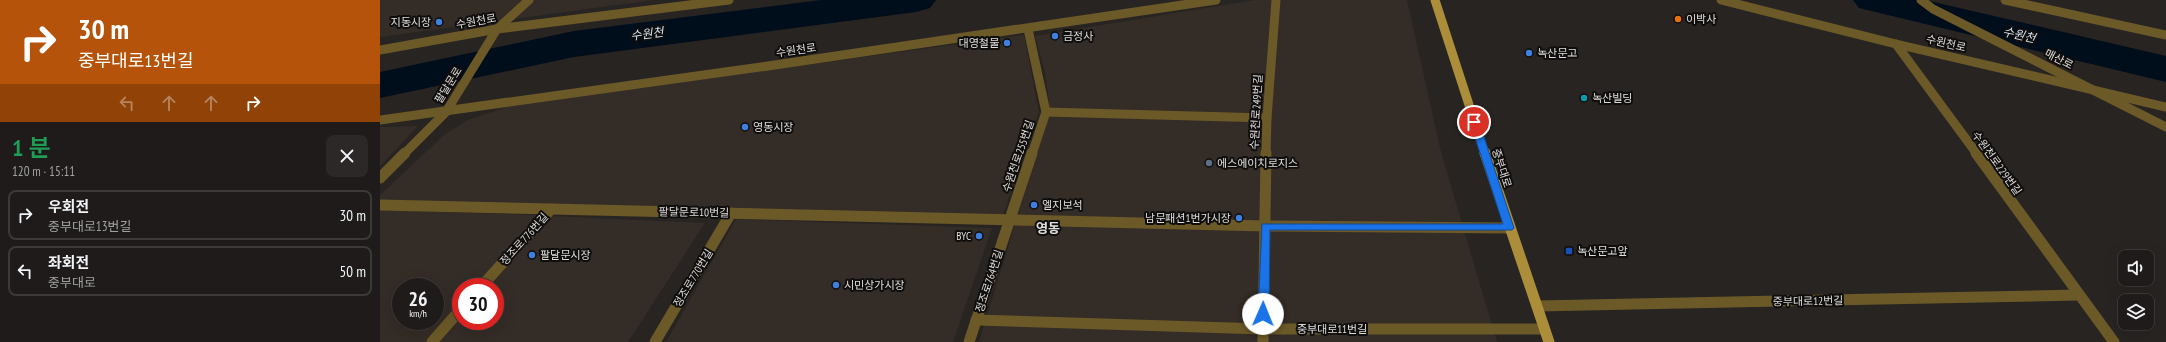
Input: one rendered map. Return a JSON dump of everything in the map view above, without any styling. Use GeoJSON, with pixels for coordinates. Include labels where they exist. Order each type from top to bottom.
{"type":"FeatureCollection","features":[{"type":"Feature","properties":{"kind":"main road","name":"중부대로"},"geometry":{"type":"LineString","coordinates":[[1435,0],[1509,228],[1549,342]]}},
{"type":"Feature","properties":{"kind":"street","name":"팔달문로"},"geometry":{"type":"LineString","coordinates":[[380,178],[446,112],[495,32],[529,0]]}},
{"type":"Feature","properties":{"kind":"street","name":"수원천로"},"geometry":{"type":"LineString","coordinates":[[380,50],[673,4],[729,0]]}},
{"type":"Feature","properties":{"kind":"street","name":"수원천로"},"geometry":{"type":"LineString","coordinates":[[380,120],[446,112],[1028,29],[1216,0]]}},
{"type":"Feature","properties":{"kind":"street","name":"수원천로249번길"},"geometry":{"type":"LineString","coordinates":[[1263,342],[1267,118],[1276,0]]}},
{"type":"Feature","properties":{"kind":"street","name":"수원천로"},"geometry":{"type":"LineString","coordinates":[[1721,0],[1896,44],[2166,107]]}},
{"type":"Feature","properties":{"kind":"street","name":"매산로"},"geometry":{"type":"LineString","coordinates":[[1921,0],[1933,9],[2166,127]]}},
{"type":"Feature","properties":{"kind":"street"},"geometry":{"type":"LineString","coordinates":[[2005,0],[2166,34]]}},
{"type":"Feature","properties":{"kind":"street","name":"수원천로255번길"},"geometry":{"type":"LineString","coordinates":[[1009,219],[1046,112],[1028,29]]}},
{"type":"Feature","properties":{"kind":"street","name":"수원천로229번길"},"geometry":{"type":"LineString","coordinates":[[1896,44],[2114,342]]}},
{"type":"Feature","properties":{"kind":"street"},"geometry":{"type":"LineString","coordinates":[[1046,112],[1267,118]]}},
{"type":"Feature","properties":{"kind":"street","name":"팔달문로10번길"},"geometry":{"type":"LineString","coordinates":[[380,205],[1266,226],[1509,228]]}},
{"type":"Feature","properties":{"kind":"street","name":"정조로776번길"},"geometry":{"type":"LineString","coordinates":[[489,278],[551,209]]}},
{"type":"Feature","properties":{"kind":"street","name":"정조로770번길"},"geometry":{"type":"LineString","coordinates":[[655,342],[731,213]]}},
{"type":"Feature","properties":{"kind":"street","name":"정조로764번길"},"geometry":{"type":"LineString","coordinates":[[969,342],[1009,219]]}},
{"type":"Feature","properties":{"kind":"street","name":"중부대로12번길"},"geometry":{"type":"LineString","coordinates":[[1536,306],[2079,295]]}},
{"type":"Feature","properties":{"kind":"street"},"geometry":{"type":"LineString","coordinates":[[432,342],[452,319]]}},
{"type":"Feature","properties":{"kind":"street","name":"중부대로11번길"},"geometry":{"type":"LineString","coordinates":[[976,320],[1263,329],[1544,329]]}},
{"type":"Feature","properties":{"kind":"shaded area","name":"지동시장"},"geometry":{"type":"Polygon","coordinates":[[[380,0],[654,0],[380,37],[380,0]]]}},
{"type":"Feature","properties":{"kind":"shaded area","name":"남문패션1번가시장"},"geometry":{"type":"Polygon","coordinates":[[[1254,0],[1407,0],[1441,152],[1497,342],[979,342],[1050,110],[1045,73],[1035,36],[1254,0]]]}},
{"type":"Feature","properties":{"kind":"shaded area","name":"영동시장"},"geometry":{"type":"Polygon","coordinates":[[[1024,35],[1039,112],[1003,215],[380,201],[380,195],[445,134],[468,120],[509,106],[1024,35]]]}},
{"type":"Feature","properties":{"kind":"shaded area"},"geometry":{"type":"Polygon","coordinates":[[[418,126],[380,166],[380,127],[418,126]]]}},
{"type":"Feature","properties":{"kind":"shaded area","name":"팔달문시장"},"geometry":{"type":"Polygon","coordinates":[[[380,210],[705,223],[628,342],[380,342],[380,210]]]}},
{"type":"Feature","properties":{"kind":"shaded area","name":"시민상가시장"},"geometry":{"type":"Polygon","coordinates":[[[736,219],[992,228],[953,342],[666,342],[736,219]]]}},
{"type":"Feature","properties":{"kind":"water"},"geometry":{"type":"Polygon","coordinates":[[[755,15],[755,27],[650,38],[554,55],[558,38],[564,41],[630,30],[755,15]]]}},
{"type":"Feature","properties":{"kind":"water"},"geometry":{"type":"Polygon","coordinates":[[[394,75],[385,93],[380,94],[380,76],[394,75]]]}},
{"type":"Feature","properties":{"kind":"waterway","name":"수원천"},"geometry":{"type":"LineString","coordinates":[[380,85],[574,44],[916,0]]}},
{"type":"Feature","properties":{"kind":"waterway","name":"수원천"},"geometry":{"type":"LineString","coordinates":[[1873,0],[2166,69]]}},
{"type":"Feature","properties":{"kind":"place","name":"이박사"},"geometry":{"type":"Point","coordinates":[1678,19]}},
{"type":"Feature","properties":{"kind":"place","name":"지동시장"},"geometry":{"type":"Point","coordinates":[439,22]}},
{"type":"Feature","properties":{"kind":"place","name":"금정사"},"geometry":{"type":"Point","coordinates":[1055,36]}},
{"type":"Feature","properties":{"kind":"place","name":"대영철물"},"geometry":{"type":"Point","coordinates":[1007,43]}},
{"type":"Feature","properties":{"kind":"place","name":"녹산문고"},"geometry":{"type":"Point","coordinates":[1529,53]}},
{"type":"Feature","properties":{"kind":"place","name":"녹산빌딩"},"geometry":{"type":"Point","coordinates":[1584,98]}},
{"type":"Feature","properties":{"kind":"place","name":"영동시장"},"geometry":{"type":"Point","coordinates":[745,127]}},
{"type":"Feature","properties":{"kind":"place","name":"에스에이치로지스"},"geometry":{"type":"Point","coordinates":[1209,163]}},
{"type":"Feature","properties":{"kind":"place","name":"엘지보석"},"geometry":{"type":"Point","coordinates":[1034,205]}},
{"type":"Feature","properties":{"kind":"place","name":"남문패션1번가시장"},"geometry":{"type":"Point","coordinates":[1239,218]}},
{"type":"Feature","properties":{"kind":"place","name":"BYC"},"geometry":{"type":"Point","coordinates":[979,236]}},
{"type":"Feature","properties":{"kind":"place","name":"녹산문고앞"},"geometry":{"type":"Point","coordinates":[1569,251]}},
{"type":"Feature","properties":{"kind":"place","name":"팔달문시장"},"geometry":{"type":"Point","coordinates":[532,255]}},
{"type":"Feature","properties":{"kind":"place","name":"시민상가시장"},"geometry":{"type":"Point","coordinates":[836,285]}},
{"type":"Feature","properties":{"kind":"district","name":"영동"},"geometry":{"type":"Point","coordinates":[1048,228]}},
{"type":"Feature","properties":{"kind":"route"},"geometry":{"type":"LineString","coordinates":[[1263,314],[1266,226],[1509,228],[1474,122]]}}]}
